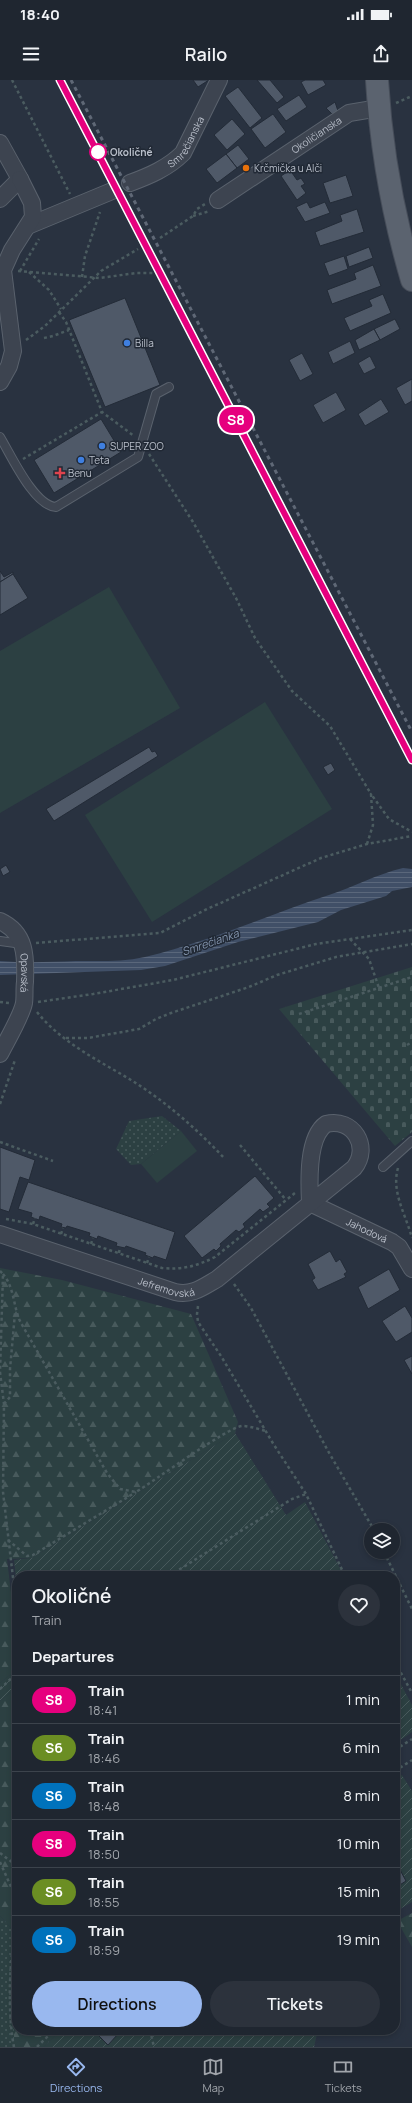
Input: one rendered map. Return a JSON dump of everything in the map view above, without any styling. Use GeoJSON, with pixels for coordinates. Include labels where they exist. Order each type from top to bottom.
{"type":"FeatureCollection","features":[{"type":"Feature","properties":{"kind":"main road"},"geometry":{"type":"LineString","coordinates":[[377,80],[386,106],[386,167],[402,228],[412,280]]}},
{"type":"Feature","properties":{"kind":"street","name":"Smrečianska"},"geometry":{"type":"LineString","coordinates":[[130,183],[151,175],[177,159],[183,153],[220,80]]}},
{"type":"Feature","properties":{"kind":"street","name":"Okoličianska"},"geometry":{"type":"LineString","coordinates":[[218,200],[349,113],[386,106]]}},
{"type":"Feature","properties":{"kind":"street"},"geometry":{"type":"LineString","coordinates":[[0,143],[32,203],[33,217],[30,224],[12,250],[3,270],[13,351],[9,366],[0,382]]}},
{"type":"Feature","properties":{"kind":"street"},"geometry":{"type":"LineString","coordinates":[[0,199],[20,179]]}},
{"type":"Feature","properties":{"kind":"street"},"geometry":{"type":"LineString","coordinates":[[30,224],[108,192]]}},
{"type":"Feature","properties":{"kind":"street","name":"Opavská"},"geometry":{"type":"LineString","coordinates":[[0,921],[8,925],[19,935],[23,944],[28,1001],[0,1054]]}},
{"type":"Feature","properties":{"kind":"street","name":"Jefremovská"},"geometry":{"type":"LineString","coordinates":[[0,1234],[174,1292],[182,1294],[195,1292],[226,1273],[310,1203],[343,1178],[359,1162],[362,1148],[360,1140],[347,1127],[333,1123],[320,1128],[316,1134],[309,1181],[310,1203]]}},
{"type":"Feature","properties":{"kind":"street","name":"Jahodová"},"geometry":{"type":"LineString","coordinates":[[310,1203],[392,1242],[399,1247],[412,1269]]}},
{"type":"Feature","properties":{"kind":"lane"},"geometry":{"type":"LineString","coordinates":[[0,437],[38,498],[46,505],[56,507],[138,457],[156,394],[170,387]]}},
{"type":"Feature","properties":{"kind":"lane"},"geometry":{"type":"LineString","coordinates":[[0,941],[23,944]]}},
{"type":"Feature","properties":{"kind":"lane"},"geometry":{"type":"LineString","coordinates":[[383,1167],[412,1142]]}},
{"type":"Feature","properties":{"kind":"path"},"geometry":{"type":"LineString","coordinates":[[12,80],[76,205]]}},
{"type":"Feature","properties":{"kind":"path"},"geometry":{"type":"LineString","coordinates":[[386,106],[412,96]]}},
{"type":"Feature","properties":{"kind":"path"},"geometry":{"type":"LineString","coordinates":[[82,277],[85,256],[108,192]]}},
{"type":"Feature","properties":{"kind":"path"},"geometry":{"type":"LineString","coordinates":[[160,238],[193,216],[198,209],[209,201],[218,200]]}},
{"type":"Feature","properties":{"kind":"path"},"geometry":{"type":"LineString","coordinates":[[20,271],[52,215]]}},
{"type":"Feature","properties":{"kind":"path"},"geometry":{"type":"LineString","coordinates":[[13,351],[60,311],[92,278],[116,260],[138,249]]}},
{"type":"Feature","properties":{"kind":"path"},"geometry":{"type":"LineString","coordinates":[[3,270],[92,278],[155,273]]}},
{"type":"Feature","properties":{"kind":"path"},"geometry":{"type":"LineString","coordinates":[[29,272],[49,290],[60,311],[102,412],[129,432]]}},
{"type":"Feature","properties":{"kind":"path"},"geometry":{"type":"LineString","coordinates":[[44,338],[69,330]]}},
{"type":"Feature","properties":{"kind":"path"},"geometry":{"type":"LineString","coordinates":[[16,463],[102,412]]}},
{"type":"Feature","properties":{"kind":"path"},"geometry":{"type":"LineString","coordinates":[[148,451],[193,522],[236,598],[255,638],[292,691],[330,726],[371,794],[389,819],[412,832]]}},
{"type":"Feature","properties":{"kind":"path"},"geometry":{"type":"LineString","coordinates":[[367,844],[373,825],[371,794]]}},
{"type":"Feature","properties":{"kind":"path"},"geometry":{"type":"LineString","coordinates":[[23,944],[160,933],[205,910],[321,858],[367,844],[412,836]]}},
{"type":"Feature","properties":{"kind":"path"},"geometry":{"type":"LineString","coordinates":[[0,1002],[28,1001],[158,983],[269,954],[349,939],[412,931]]}},
{"type":"Feature","properties":{"kind":"path"},"geometry":{"type":"LineString","coordinates":[[349,939],[368,959],[379,988]]}},
{"type":"Feature","properties":{"kind":"path"},"geometry":{"type":"LineString","coordinates":[[66,1038],[88,1038],[139,1029],[156,1019],[171,1013],[249,987],[277,975],[361,952],[412,944]]}},
{"type":"Feature","properties":{"kind":"path"},"geometry":{"type":"LineString","coordinates":[[299,1014],[412,977]]}},
{"type":"Feature","properties":{"kind":"path"},"geometry":{"type":"LineString","coordinates":[[28,1001],[37,1013],[89,1057],[132,1081],[162,1102],[192,1126],[225,1159]]}},
{"type":"Feature","properties":{"kind":"path"},"geometry":{"type":"LineString","coordinates":[[407,1045],[412,1042]]}},
{"type":"Feature","properties":{"kind":"path"},"geometry":{"type":"LineString","coordinates":[[0,1142],[53,1161]]}},
{"type":"Feature","properties":{"kind":"path"},"geometry":{"type":"LineString","coordinates":[[240,1145],[286,1200]]}},
{"type":"Feature","properties":{"kind":"path"},"geometry":{"type":"LineString","coordinates":[[404,1149],[397,1172],[396,1187],[412,1238]]}},
{"type":"Feature","properties":{"kind":"path"},"geometry":{"type":"LineString","coordinates":[[0,1218],[33,1224],[168,1269],[189,1267],[201,1264],[222,1252],[309,1181]]}},
{"type":"Feature","properties":{"kind":"path"},"geometry":{"type":"LineString","coordinates":[[266,1210],[269,1214]]}},
{"type":"Feature","properties":{"kind":"path"},"geometry":{"type":"LineString","coordinates":[[33,1224],[35,1218]]}},
{"type":"Feature","properties":{"kind":"path"},"geometry":{"type":"LineString","coordinates":[[61,1234],[63,1228]]}},
{"type":"Feature","properties":{"kind":"path"},"geometry":{"type":"LineString","coordinates":[[242,1229],[245,1233]]}},
{"type":"Feature","properties":{"kind":"path"},"geometry":{"type":"LineString","coordinates":[[91,1244],[93,1238]]}},
{"type":"Feature","properties":{"kind":"path"},"geometry":{"type":"LineString","coordinates":[[119,1253],[120,1247]]}},
{"type":"Feature","properties":{"kind":"path"},"geometry":{"type":"LineString","coordinates":[[219,1248],[222,1252]]}},
{"type":"Feature","properties":{"kind":"path"},"geometry":{"type":"LineString","coordinates":[[147,1263],[149,1257]]}},
{"type":"Feature","properties":{"kind":"path"},"geometry":{"type":"LineString","coordinates":[[0,1271],[11,1287],[16,1313],[10,1369],[10,1397],[4,1404]]}},
{"type":"Feature","properties":{"kind":"path"},"geometry":{"type":"LineString","coordinates":[[226,1273],[251,1308],[328,1451],[370,1523]]}},
{"type":"Feature","properties":{"kind":"path"},"geometry":{"type":"LineString","coordinates":[[3,1274],[0,1372],[4,1404],[3,1492],[12,1572]]}},
{"type":"Feature","properties":{"kind":"path"},"geometry":{"type":"LineString","coordinates":[[195,1292],[199,1299],[197,1314],[198,1322],[221,1356],[306,1494],[343,1571]]}},
{"type":"Feature","properties":{"kind":"path"},"geometry":{"type":"LineString","coordinates":[[16,1313],[107,1473],[120,1489],[136,1492]]}},
{"type":"Feature","properties":{"kind":"path"},"geometry":{"type":"LineString","coordinates":[[8,1540],[27,1556],[33,1555],[136,1492],[215,1440],[240,1426],[252,1427],[266,1431]]}},
{"type":"Feature","properties":{"kind":"path"},"geometry":{"type":"LineString","coordinates":[[177,1571],[292,1499],[306,1494]]}},
{"type":"Feature","properties":{"kind":"path"},"geometry":{"type":"LineString","coordinates":[[387,1559],[393,1571]]}},
{"type":"Feature","properties":{"kind":"path"},"geometry":{"type":"LineString","coordinates":[[400,1585],[412,1609]]}},
{"type":"Feature","properties":{"kind":"path"},"geometry":{"type":"LineString","coordinates":[[400,1671],[412,1693]]}},
{"type":"Feature","properties":{"kind":"path"},"geometry":{"type":"LineString","coordinates":[[0,1689],[12,1678]]}},
{"type":"Feature","properties":{"kind":"path"},"geometry":{"type":"LineString","coordinates":[[400,1747],[412,1739]]}},
{"type":"Feature","properties":{"kind":"path"},"geometry":{"type":"LineString","coordinates":[[400,1768],[412,1760]]}},
{"type":"Feature","properties":{"kind":"path"},"geometry":{"type":"LineString","coordinates":[[0,1853],[12,1862]]}},
{"type":"Feature","properties":{"kind":"path"},"geometry":{"type":"LineString","coordinates":[[0,1862],[12,1889]]}},
{"type":"Feature","properties":{"kind":"path"},"geometry":{"type":"LineString","coordinates":[[12,1964],[10,2027],[14,2047]]}},
{"type":"Feature","properties":{"kind":"path"},"geometry":{"type":"LineString","coordinates":[[38,2047],[49,2035]]}},
{"type":"Feature","properties":{"kind":"path"},"geometry":{"type":"LineString","coordinates":[[151,2035],[154,2047]]}},
{"type":"Feature","properties":{"kind":"green space"},"geometry":{"type":"Polygon","coordinates":[[[109,587],[180,708],[0,813],[0,651],[109,587]]]}},
{"type":"Feature","properties":{"kind":"green space"},"geometry":{"type":"Polygon","coordinates":[[[265,702],[332,809],[152,922],[85,815],[265,702]]]}},
{"type":"Feature","properties":{"kind":"green space"},"geometry":{"type":"Polygon","coordinates":[[[412,967],[412,1132],[395,1146],[279,1009],[412,967]]]}},
{"type":"Feature","properties":{"kind":"green space"},"geometry":{"type":"Polygon","coordinates":[[[162,1116],[181,1131],[141,1164],[131,1165],[116,1149],[129,1121],[162,1116]]]}},
{"type":"Feature","properties":{"kind":"green space"},"geometry":{"type":"Polygon","coordinates":[[[181,1131],[197,1151],[157,1183],[141,1164],[181,1131]]]}},
{"type":"Feature","properties":{"kind":"green space"},"geometry":{"type":"Polygon","coordinates":[[[0,1268],[62,1280],[191,1314],[238,1422],[235,1433],[32,1558],[7,1559],[12,1601],[12,1673],[0,1683],[0,1268]]]}},
{"type":"Feature","properties":{"kind":"green space"},"geometry":{"type":"Polygon","coordinates":[[[235,1433],[286,1515],[305,1502],[341,1571],[15,1571],[14,1560],[32,1558],[235,1433]]]}},
{"type":"Feature","properties":{"kind":"green space"},"geometry":{"type":"Polygon","coordinates":[[[12,1673],[12,1692],[0,1701],[0,1683],[12,1673]]]}},
{"type":"Feature","properties":{"kind":"green space"},"geometry":{"type":"Polygon","coordinates":[[[400,1682],[412,1705],[412,1732],[400,1740],[400,1682]]]}},
{"type":"Feature","properties":{"kind":"green space"},"geometry":{"type":"Polygon","coordinates":[[[12,1692],[12,1929],[0,1916],[0,1701],[12,1692]]]}},
{"type":"Feature","properties":{"kind":"green space"},"geometry":{"type":"Polygon","coordinates":[[[402,1775],[412,1791],[412,1902],[400,1909],[400,1776],[402,1775]]]}},
{"type":"Feature","properties":{"kind":"green space"},"geometry":{"type":"Polygon","coordinates":[[[412,1913],[412,1947],[400,1926],[400,1919],[412,1913]]]}},
{"type":"Feature","properties":{"kind":"green space"},"geometry":{"type":"Polygon","coordinates":[[[0,1916],[12,1929],[12,2035],[14,2035],[14,2044],[11,2047],[0,2047],[0,1916]]]}},
{"type":"Feature","properties":{"kind":"green space"},"geometry":{"type":"Polygon","coordinates":[[[14,2035],[56,2035],[44,2047],[11,2047],[14,2044],[14,2035]]]}},
{"type":"Feature","properties":{"kind":"green space"},"geometry":{"type":"Polygon","coordinates":[[[56,2035],[317,2035],[314,2047],[44,2047],[56,2035]]]}},
{"type":"Feature","properties":{"kind":"water","name":"Smrečianka"},"geometry":{"type":"Polygon","coordinates":[[[403,868],[412,869],[412,887],[392,891],[386,896],[341,910],[318,922],[238,942],[165,966],[141,970],[0,975],[0,961],[38,962],[136,959],[168,951],[215,936],[403,868]]]}},
{"type":"Feature","properties":{"kind":"building"},"geometry":{"type":"Polygon","coordinates":[[[193,80],[209,80],[198,87],[193,80]]]}},
{"type":"Feature","properties":{"kind":"building"},"geometry":{"type":"Polygon","coordinates":[[[257,80],[270,80],[284,97],[277,103],[257,80]]]}},
{"type":"Feature","properties":{"kind":"building"},"geometry":{"type":"Polygon","coordinates":[[[305,80],[323,80],[326,85],[308,95],[301,82],[305,80]]]}},
{"type":"Feature","properties":{"kind":"building"},"geometry":{"type":"Polygon","coordinates":[[[238,87],[262,118],[250,128],[225,96],[238,87]]]}},
{"type":"Feature","properties":{"kind":"building"},"geometry":{"type":"Polygon","coordinates":[[[299,95],[307,107],[286,121],[277,109],[299,95]]]}},
{"type":"Feature","properties":{"kind":"building"},"geometry":{"type":"Polygon","coordinates":[[[335,102],[338,111],[337,114],[332,114],[326,108],[335,102]]]}},
{"type":"Feature","properties":{"kind":"building"},"geometry":{"type":"Polygon","coordinates":[[[273,114],[286,132],[265,148],[251,129],[273,114]]]}},
{"type":"Feature","properties":{"kind":"building"},"geometry":{"type":"Polygon","coordinates":[[[232,119],[245,134],[227,150],[214,135],[232,119]]]}},
{"type":"Feature","properties":{"kind":"building"},"geometry":{"type":"Polygon","coordinates":[[[238,145],[249,159],[237,168],[226,154],[238,145]]]}},
{"type":"Feature","properties":{"kind":"building"},"geometry":{"type":"Polygon","coordinates":[[[226,154],[237,168],[217,183],[206,169],[226,154]]]}},
{"type":"Feature","properties":{"kind":"building"},"geometry":{"type":"Polygon","coordinates":[[[290,170],[297,180],[301,178],[305,184],[301,186],[306,193],[297,200],[281,176],[290,170]]]}},
{"type":"Feature","properties":{"kind":"building"},"geometry":{"type":"Polygon","coordinates":[[[346,175],[353,196],[330,203],[323,183],[346,175]]]}},
{"type":"Feature","properties":{"kind":"building"},"geometry":{"type":"Polygon","coordinates":[[[307,202],[310,208],[325,202],[330,213],[305,222],[296,207],[307,202]]]}},
{"type":"Feature","properties":{"kind":"building"},"geometry":{"type":"Polygon","coordinates":[[[357,209],[364,232],[320,246],[315,232],[342,221],[340,215],[357,209]]]}},
{"type":"Feature","properties":{"kind":"building"},"geometry":{"type":"Polygon","coordinates":[[[369,247],[373,258],[349,267],[346,256],[369,247]]]}},
{"type":"Feature","properties":{"kind":"building"},"geometry":{"type":"Polygon","coordinates":[[[344,256],[348,269],[329,276],[324,263],[344,256]]]}},
{"type":"Feature","properties":{"kind":"building"},"geometry":{"type":"Polygon","coordinates":[[[373,265],[381,286],[332,304],[327,290],[356,279],[354,273],[373,265]]]}},
{"type":"Feature","properties":{"kind":"building"},"geometry":{"type":"Polygon","coordinates":[[[383,294],[391,313],[350,331],[344,318],[372,306],[369,300],[383,294]]]}},
{"type":"Feature","properties":{"kind":"building"},"geometry":{"type":"Polygon","coordinates":[[[125,298],[160,385],[105,407],[69,320],[125,298]]]}},
{"type":"Feature","properties":{"kind":"building"},"geometry":{"type":"Polygon","coordinates":[[[395,319],[400,329],[380,340],[374,329],[395,319]]]}},
{"type":"Feature","properties":{"kind":"building"},"geometry":{"type":"Polygon","coordinates":[[[374,329],[380,340],[359,350],[355,340],[374,329]]]}},
{"type":"Feature","properties":{"kind":"building"},"geometry":{"type":"Polygon","coordinates":[[[350,341],[355,353],[333,364],[328,352],[350,341]]]}},
{"type":"Feature","properties":{"kind":"building"},"geometry":{"type":"Polygon","coordinates":[[[302,353],[313,374],[300,381],[289,360],[302,353]]]}},
{"type":"Feature","properties":{"kind":"building"},"geometry":{"type":"Polygon","coordinates":[[[370,356],[376,368],[364,374],[358,363],[370,356]]]}},
{"type":"Feature","properties":{"kind":"building"},"geometry":{"type":"Polygon","coordinates":[[[412,379],[412,401],[405,405],[396,388],[412,379]]]}},
{"type":"Feature","properties":{"kind":"building"},"geometry":{"type":"Polygon","coordinates":[[[336,392],[346,410],[323,423],[313,405],[336,392]]]}},
{"type":"Feature","properties":{"kind":"building"},"geometry":{"type":"Polygon","coordinates":[[[381,399],[389,412],[365,426],[358,414],[381,399]]]}},
{"type":"Feature","properties":{"kind":"building"},"geometry":{"type":"Polygon","coordinates":[[[101,419],[121,452],[54,493],[34,460],[101,419]]]}},
{"type":"Feature","properties":{"kind":"building"},"geometry":{"type":"Polygon","coordinates":[[[0,571],[4,577],[13,572],[13,574],[0,582],[0,571]]]}},
{"type":"Feature","properties":{"kind":"building"},"geometry":{"type":"Polygon","coordinates":[[[13,574],[28,598],[0,615],[0,582],[13,574]]]}},
{"type":"Feature","properties":{"kind":"building"},"geometry":{"type":"Polygon","coordinates":[[[149,747],[152,752],[155,751],[158,756],[54,821],[46,809],[149,747]]]}},
{"type":"Feature","properties":{"kind":"building"},"geometry":{"type":"Polygon","coordinates":[[[331,763],[335,770],[328,775],[323,767],[331,763]]]}},
{"type":"Feature","properties":{"kind":"building"},"geometry":{"type":"Polygon","coordinates":[[[6,865],[10,872],[3,876],[0,869],[6,865]]]}},
{"type":"Feature","properties":{"kind":"building"},"geometry":{"type":"Polygon","coordinates":[[[0,1147],[35,1160],[29,1180],[20,1177],[9,1212],[0,1209],[0,1147]]]}},
{"type":"Feature","properties":{"kind":"building"},"geometry":{"type":"Polygon","coordinates":[[[255,1176],[274,1198],[267,1204],[270,1207],[263,1212],[260,1209],[243,1224],[245,1227],[239,1232],[236,1230],[220,1244],[221,1246],[216,1251],[214,1249],[202,1258],[184,1236],[255,1176]]]}},
{"type":"Feature","properties":{"kind":"building"},"geometry":{"type":"Polygon","coordinates":[[[28,1182],[175,1232],[166,1260],[154,1256],[153,1258],[145,1255],[146,1253],[126,1246],[125,1248],[116,1246],[117,1243],[98,1236],[97,1239],[89,1236],[90,1233],[67,1226],[66,1228],[61,1227],[62,1224],[40,1216],[39,1220],[31,1217],[32,1213],[18,1209],[28,1182]]]}},
{"type":"Feature","properties":{"kind":"building"},"geometry":{"type":"Polygon","coordinates":[[[330,1251],[336,1262],[340,1259],[347,1272],[344,1274],[346,1277],[318,1290],[312,1280],[315,1278],[308,1264],[330,1251]]]}},
{"type":"Feature","properties":{"kind":"building"},"geometry":{"type":"Polygon","coordinates":[[[389,1269],[400,1290],[368,1309],[358,1287],[389,1269]]]}},
{"type":"Feature","properties":{"kind":"building"},"geometry":{"type":"Polygon","coordinates":[[[405,1306],[412,1318],[412,1332],[396,1342],[382,1321],[405,1306]]]}},
{"type":"Feature","properties":{"kind":"building"},"geometry":{"type":"Polygon","coordinates":[[[412,1356],[412,1374],[404,1360],[412,1356]]]}},
{"type":"Feature","properties":{"kind":"building"},"geometry":{"type":"Polygon","coordinates":[[[400,1870],[406,1881],[400,1885],[400,1870]]]}},
{"type":"Feature","properties":{"kind":"building"},"geometry":{"type":"Polygon","coordinates":[[[98,2035],[117,2035],[108,2045],[98,2035]]]}},
{"type":"Feature","properties":{"kind":"railway"},"geometry":{"type":"LineString","coordinates":[[60,80],[412,760]]}},
{"type":"Feature","properties":{"kind":"railway"},"geometry":{"type":"LineString","coordinates":[[71,80],[412,732]]}},
{"type":"Feature","properties":{"kind":"train","name":"S8"},"geometry":{"type":"LineString","coordinates":[[60,80],[412,760]]}},
{"type":"Feature","properties":{"kind":"place","name":"Okoličné"},"geometry":{"type":"Point","coordinates":[98,152]}},
{"type":"Feature","properties":{"kind":"place","name":"Krčmička u Alči"},"geometry":{"type":"Point","coordinates":[246,168]}},
{"type":"Feature","properties":{"kind":"place","name":"Billa"},"geometry":{"type":"Point","coordinates":[127,343]}},
{"type":"Feature","properties":{"kind":"place","name":"SUPER ZOO"},"geometry":{"type":"Point","coordinates":[102,446]}},
{"type":"Feature","properties":{"kind":"place","name":"Teta"},"geometry":{"type":"Point","coordinates":[81,460]}},
{"type":"Feature","properties":{"kind":"place","name":"Benu"},"geometry":{"type":"Point","coordinates":[60,473]}}]}
